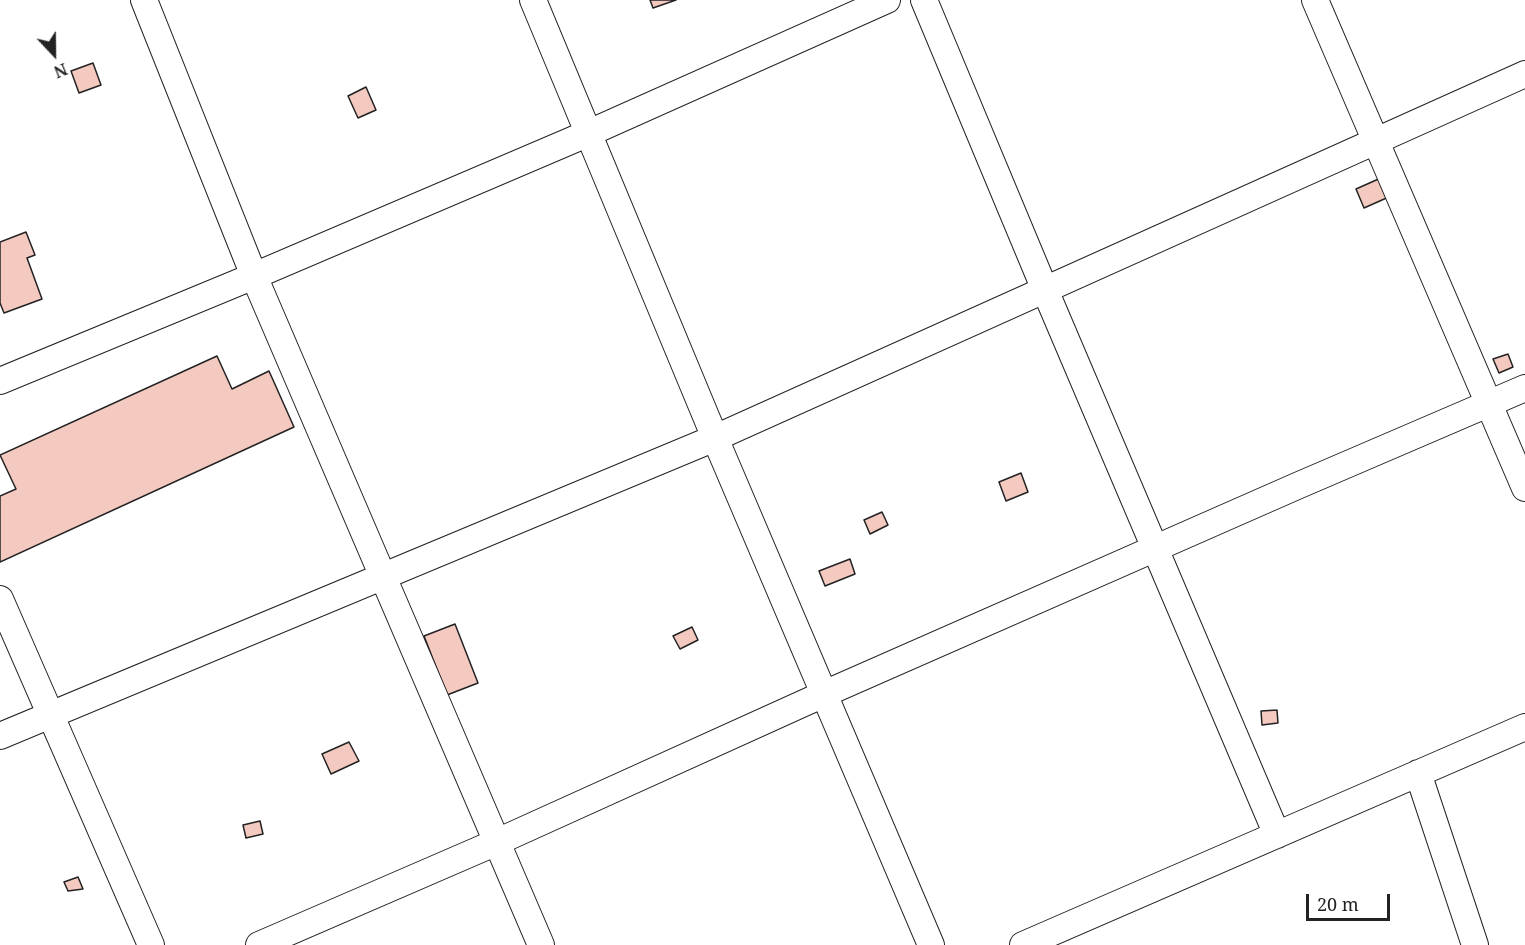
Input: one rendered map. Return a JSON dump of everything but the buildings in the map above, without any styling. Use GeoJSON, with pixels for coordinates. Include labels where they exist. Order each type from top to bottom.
{"type":"FeatureCollection","features":[{"type":"Feature","properties":{"kind":"street"},"geometry":{"type":"LineString","coordinates":[[144,0],[254,276],[542,945]]}},
{"type":"Feature","properties":{"kind":"street"},"geometry":{"type":"LineString","coordinates":[[533,0],[715,438],[932,945]]}},
{"type":"Feature","properties":{"kind":"street"},"geometry":{"type":"LineString","coordinates":[[0,381],[589,133],[887,0]]}},
{"type":"Feature","properties":{"kind":"street"},"geometry":{"type":"LineString","coordinates":[[924,0],[1277,835]]}},
{"type":"Feature","properties":{"kind":"street"},"geometry":{"type":"LineString","coordinates":[[1316,0],[1525,488]]}},
{"type":"Feature","properties":{"kind":"street"},"geometry":{"type":"LineString","coordinates":[[0,736],[715,438],[1525,74]]}},
{"type":"Feature","properties":{"kind":"street"},"geometry":{"type":"LineString","coordinates":[[259,945],[497,842],[824,694],[1525,388]]}},
{"type":"Feature","properties":{"kind":"street"},"geometry":{"type":"LineString","coordinates":[[0,599],[151,945]]}},
{"type":"Feature","properties":{"kind":"street"},"geometry":{"type":"LineString","coordinates":[[1023,945],[1525,727]]}},
{"type":"Feature","properties":{"kind":"street"},"geometry":{"type":"LineString","coordinates":[[1418,773],[1474,945]]}}]}
